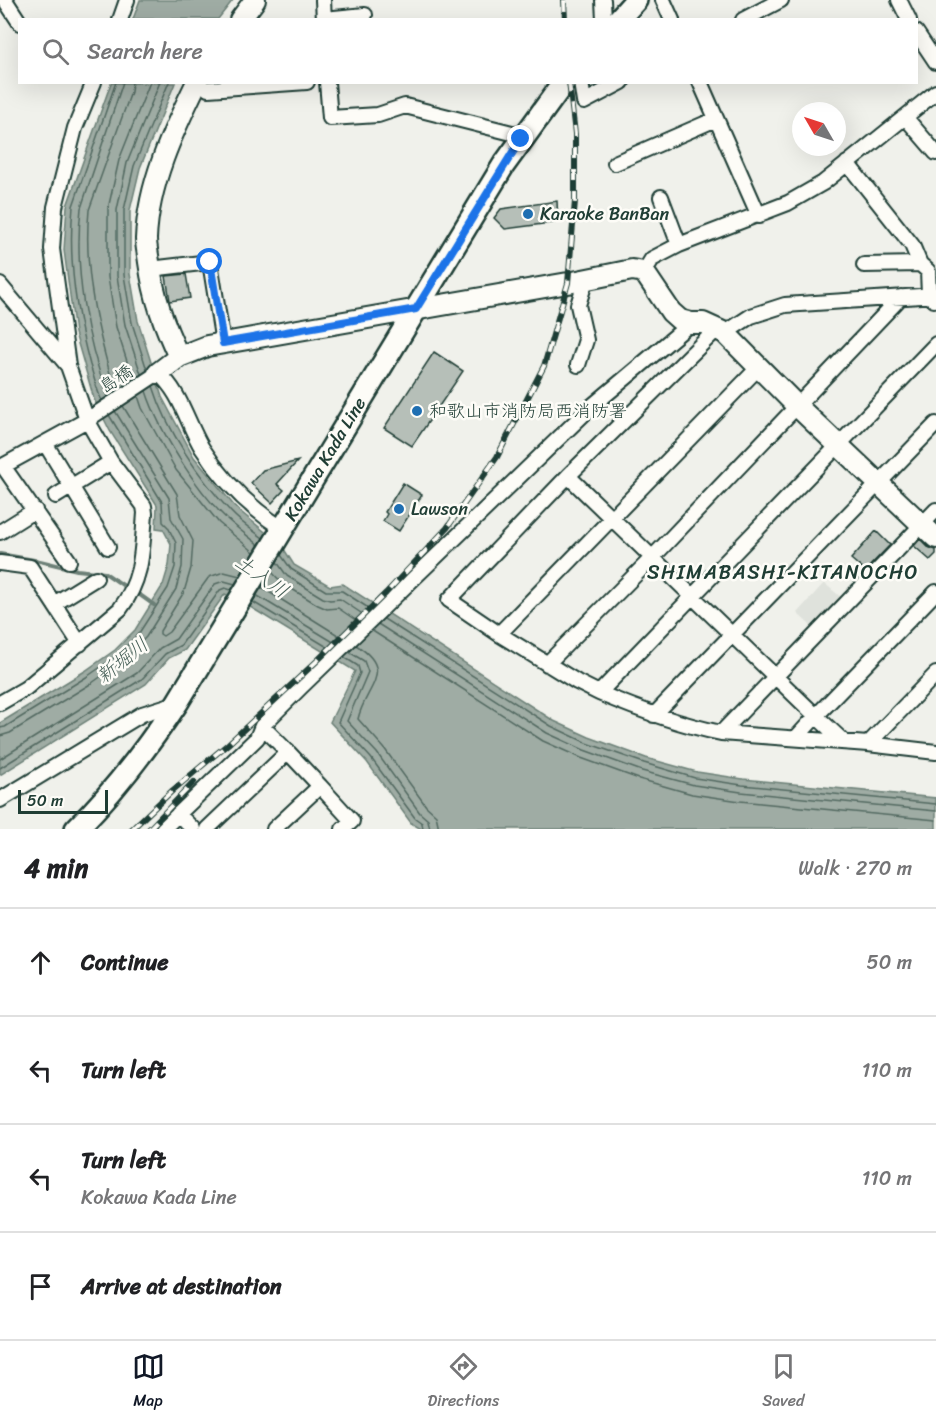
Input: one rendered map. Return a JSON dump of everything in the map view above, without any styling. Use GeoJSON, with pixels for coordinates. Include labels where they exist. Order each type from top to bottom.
{"type":"FeatureCollection","features":[{"type":"Feature","properties":{"kind":"main road"},"geometry":{"type":"LineString","coordinates":[[620,18],[636,0]]}},
{"type":"Feature","properties":{"kind":"main road","name":"Kokawa Kada Line"},"geometry":{"type":"LineString","coordinates":[[76,829],[103,804],[152,741],[177,703],[521,139],[562,84]]}},
{"type":"Feature","properties":{"kind":"street"},"geometry":{"type":"LineString","coordinates":[[5,0],[18,20]]}},
{"type":"Feature","properties":{"kind":"street"},"geometry":{"type":"LineString","coordinates":[[121,18],[127,0]]}},
{"type":"Feature","properties":{"kind":"street"},"geometry":{"type":"LineString","coordinates":[[242,18],[255,0]]}},
{"type":"Feature","properties":{"kind":"street"},"geometry":{"type":"LineString","coordinates":[[323,0],[324,18]]}},
{"type":"Feature","properties":{"kind":"street"},"geometry":{"type":"LineString","coordinates":[[603,0],[604,18]]}},
{"type":"Feature","properties":{"kind":"street"},"geometry":{"type":"LineString","coordinates":[[663,0],[671,18]]}},
{"type":"Feature","properties":{"kind":"street"},"geometry":{"type":"LineString","coordinates":[[748,18],[781,0]]}},
{"type":"Feature","properties":{"kind":"street"},"geometry":{"type":"LineString","coordinates":[[899,0],[908,18]]}},
{"type":"Feature","properties":{"kind":"street"},"geometry":{"type":"LineString","coordinates":[[334,18],[365,15]]}},
{"type":"Feature","properties":{"kind":"street"},"geometry":{"type":"LineString","coordinates":[[918,35],[936,62]]}},
{"type":"Feature","properties":{"kind":"street"},"geometry":{"type":"LineString","coordinates":[[0,703],[26,688],[120,609],[129,598],[139,572],[144,506],[111,462],[68,366],[52,249],[55,207],[75,128],[93,84]]}},
{"type":"Feature","properties":{"kind":"street"},"geometry":{"type":"LineString","coordinates":[[179,357],[165,327],[151,279],[146,240],[153,189],[176,124],[202,86],[254,84]]}},
{"type":"Feature","properties":{"kind":"street"},"geometry":{"type":"LineString","coordinates":[[327,84],[330,118],[378,115],[405,106],[512,133],[521,139]]}},
{"type":"Feature","properties":{"kind":"street"},"geometry":{"type":"LineString","coordinates":[[581,84],[584,102],[618,84]]}},
{"type":"Feature","properties":{"kind":"street"},"geometry":{"type":"LineString","coordinates":[[700,84],[759,216]]}},
{"type":"Feature","properties":{"kind":"street"},"geometry":{"type":"LineString","coordinates":[[644,272],[652,259],[679,245],[759,216],[823,183],[936,92]]}},
{"type":"Feature","properties":{"kind":"street"},"geometry":{"type":"LineString","coordinates":[[905,117],[936,153]]}},
{"type":"Feature","properties":{"kind":"street"},"geometry":{"type":"LineString","coordinates":[[615,163],[716,119]]}},
{"type":"Feature","properties":{"kind":"street"},"geometry":{"type":"LineString","coordinates":[[848,163],[928,269],[934,297],[785,305],[751,316],[722,331],[568,476],[449,600],[577,682],[599,693],[687,726],[721,733],[867,744],[936,752]]}},
{"type":"Feature","properties":{"kind":"street"},"geometry":{"type":"LineString","coordinates":[[661,197],[679,245]]}},
{"type":"Feature","properties":{"kind":"street"},"geometry":{"type":"LineString","coordinates":[[150,269],[210,262],[223,343]]}},
{"type":"Feature","properties":{"kind":"street"},"geometry":{"type":"LineString","coordinates":[[864,265],[928,269]]}},
{"type":"Feature","properties":{"kind":"street"},"geometry":{"type":"LineString","coordinates":[[283,529],[259,514],[229,484],[202,447],[171,383],[158,373],[179,357],[207,346],[632,270],[644,272],[671,312],[680,320],[703,323],[722,331],[797,406],[929,531]]}},
{"type":"Feature","properties":{"kind":"street"},"geometry":{"type":"LineString","coordinates":[[578,366],[586,340],[578,305],[586,279]]}},
{"type":"Feature","properties":{"kind":"street"},"geometry":{"type":"LineString","coordinates":[[0,285],[68,366]]}},
{"type":"Feature","properties":{"kind":"street"},"geometry":{"type":"LineString","coordinates":[[547,664],[652,558],[901,297]]}},
{"type":"Feature","properties":{"kind":"street"},"geometry":{"type":"LineString","coordinates":[[163,829],[257,738],[262,726],[301,687],[591,406],[691,323]]}},
{"type":"Feature","properties":{"kind":"street"},"geometry":{"type":"LineString","coordinates":[[599,693],[936,344]]}},
{"type":"Feature","properties":{"kind":"street"},"geometry":{"type":"LineString","coordinates":[[499,634],[759,367]]}},
{"type":"Feature","properties":{"kind":"street","name":"島橋"},"geometry":{"type":"LineString","coordinates":[[2,467],[90,418],[158,373]]}},
{"type":"Feature","properties":{"kind":"street"},"geometry":{"type":"LineString","coordinates":[[654,715],[936,424]]}},
{"type":"Feature","properties":{"kind":"street"},"geometry":{"type":"LineString","coordinates":[[45,443],[108,547]]}},
{"type":"Feature","properties":{"kind":"street"},"geometry":{"type":"LineString","coordinates":[[56,496],[111,462]]}},
{"type":"Feature","properties":{"kind":"street"},"geometry":{"type":"LineString","coordinates":[[2,467],[35,510],[69,561]]}},
{"type":"Feature","properties":{"kind":"street"},"geometry":{"type":"LineString","coordinates":[[568,476],[844,742]]}},
{"type":"Feature","properties":{"kind":"street"},"geometry":{"type":"LineString","coordinates":[[0,532],[35,510]]}},
{"type":"Feature","properties":{"kind":"street"},"geometry":{"type":"LineString","coordinates":[[721,733],[775,676],[929,531],[936,510]]}},
{"type":"Feature","properties":{"kind":"street"},"geometry":{"type":"LineString","coordinates":[[0,563],[30,567],[80,644]]}},
{"type":"Feature","properties":{"kind":"street"},"geometry":{"type":"LineString","coordinates":[[54,604],[96,578]]}},
{"type":"Feature","properties":{"kind":"street"},"geometry":{"type":"LineString","coordinates":[[796,738],[936,592]]}},
{"type":"Feature","properties":{"kind":"street"},"geometry":{"type":"LineString","coordinates":[[867,744],[936,674]]}},
{"type":"Feature","properties":{"kind":"street"},"geometry":{"type":"LineString","coordinates":[[0,800],[142,714],[177,703]]}},
{"type":"Feature","properties":{"kind":"street"},"geometry":{"type":"LineString","coordinates":[[262,726],[320,786],[351,826]]}},
{"type":"Feature","properties":{"kind":"street"},"geometry":{"type":"LineString","coordinates":[[207,829],[288,752]]}},
{"type":"Feature","properties":{"kind":"street"},"geometry":{"type":"LineString","coordinates":[[274,829],[320,786]]}},
{"type":"Feature","properties":{"kind":"street"},"geometry":{"type":"LineString","coordinates":[[178,814],[193,829]]}},
{"type":"Feature","properties":{"kind":"shaded area"},"geometry":{"type":"Polygon","coordinates":[[[824,583],[842,598],[811,626],[797,613],[824,583]]]}},
{"type":"Feature","properties":{"kind":"water"},"geometry":{"type":"Polygon","coordinates":[[[140,0],[233,0],[219,18],[133,18],[140,0]]]}},
{"type":"Feature","properties":{"kind":"water"},"geometry":{"type":"Polygon","coordinates":[[[111,84],[175,84],[140,168],[130,210],[130,274],[138,321],[162,397],[194,457],[236,508],[282,546],[294,565],[330,586],[343,584],[554,721],[589,737],[646,758],[697,772],[743,779],[936,798],[936,829],[421,829],[411,823],[367,762],[330,722],[355,671],[225,594],[185,650],[169,658],[146,684],[0,775],[0,723],[115,650],[135,630],[163,585],[169,565],[171,544],[163,529],[156,528],[157,505],[110,431],[94,399],[75,333],[64,250],[67,206],[111,84]]]}},
{"type":"Feature","properties":{"kind":"building","name":"Karaoke BanBan"},"geometry":{"type":"Polygon","coordinates":[[[557,201],[558,222],[505,229],[494,218],[501,209],[557,201]]]}},
{"type":"Feature","properties":{"kind":"building"},"geometry":{"type":"Polygon","coordinates":[[[186,274],[190,298],[170,301],[166,276],[186,274]]]}},
{"type":"Feature","properties":{"kind":"building"},"geometry":{"type":"Polygon","coordinates":[[[434,352],[463,371],[412,446],[384,428],[434,352]]]}},
{"type":"Feature","properties":{"kind":"building"},"geometry":{"type":"Polygon","coordinates":[[[298,461],[277,484],[284,490],[272,503],[251,483],[263,470],[298,461]]]}},
{"type":"Feature","properties":{"kind":"building"},"geometry":{"type":"Polygon","coordinates":[[[403,483],[422,495],[399,531],[383,521],[387,514],[385,512],[403,483]]]}},
{"type":"Feature","properties":{"kind":"building"},"geometry":{"type":"Polygon","coordinates":[[[876,531],[890,545],[865,571],[851,559],[876,531]]]}},
{"type":"Feature","properties":{"kind":"building"},"geometry":{"type":"Polygon","coordinates":[[[920,539],[928,547],[936,550],[936,554],[930,560],[914,546],[920,539]]]}},
{"type":"Feature","properties":{"kind":"waterway"},"geometry":{"type":"LineString","coordinates":[[0,554],[77,570],[105,573],[124,586]]}},
{"type":"Feature","properties":{"kind":"waterway"},"geometry":{"type":"LineString","coordinates":[[140,595],[154,605]]}},
{"type":"Feature","properties":{"kind":"railway"},"geometry":{"type":"LineString","coordinates":[[564,0],[565,18]]}},
{"type":"Feature","properties":{"kind":"railway"},"geometry":{"type":"LineString","coordinates":[[132,829],[173,790],[228,744],[386,593],[447,528],[497,457],[544,366],[568,283],[575,201],[575,134],[569,84]]}},
{"type":"Feature","properties":{"kind":"railway"},"geometry":{"type":"LineString","coordinates":[[149,829],[194,782]]}},
{"type":"Feature","properties":{"kind":"place","name":"Karaoke BanBan"},"geometry":{"type":"Point","coordinates":[528,214]}},
{"type":"Feature","properties":{"kind":"place","name":"和歌山市消防局西消防署"},"geometry":{"type":"Point","coordinates":[417,411]}},
{"type":"Feature","properties":{"kind":"place","name":"Lawson"},"geometry":{"type":"Point","coordinates":[399,509]}},
{"type":"Feature","properties":{"kind":"district","name":"SHIMABASHI-KITANOCHO"},"geometry":{"type":"Point","coordinates":[783,572]}},
{"type":"Feature","properties":{"kind":"route"},"geometry":{"type":"LineString","coordinates":[[210,262],[223,343],[416,309],[521,139]]}},
{"type":"Feature","properties":{"kind":"water label","name":"土入川"},"geometry":{"type":"Point","coordinates":[262,576]}},
{"type":"Feature","properties":{"kind":"water label","name":"新堀川"},"geometry":{"type":"Point","coordinates":[122,660]}}]}
